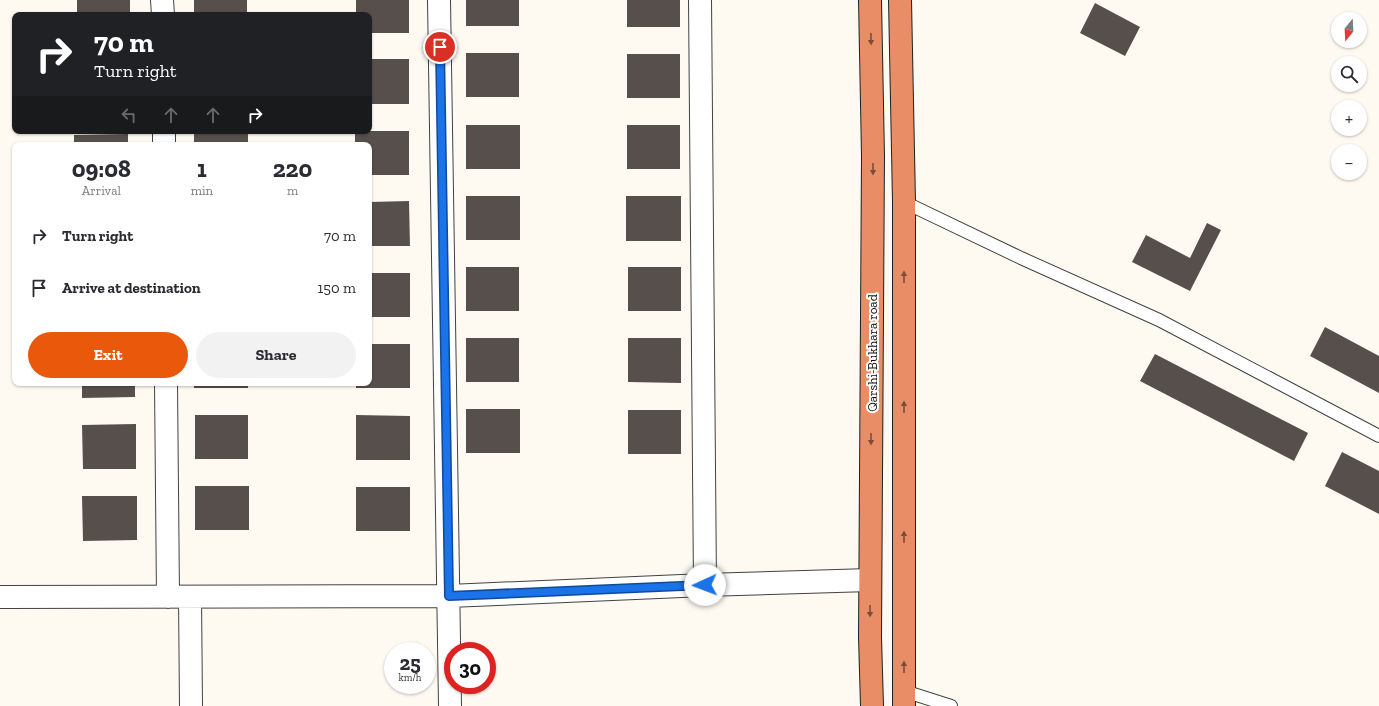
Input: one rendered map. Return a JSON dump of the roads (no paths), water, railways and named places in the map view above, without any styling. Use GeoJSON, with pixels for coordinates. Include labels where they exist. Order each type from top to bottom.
{"type":"FeatureCollection","features":[{"type":"Feature","properties":{"kind":"highway","name":"Qarshi-Bukhara road"},"geometry":{"type":"LineString","coordinates":[[870,0],[873,156],[870,580],[872,706]]}},
{"type":"Feature","properties":{"kind":"highway"},"geometry":{"type":"LineString","coordinates":[[900,0],[904,202],[904,698]]}},
{"type":"Feature","properties":{"kind":"street"},"geometry":{"type":"LineString","coordinates":[[162,0],[163,12]]}},
{"type":"Feature","properties":{"kind":"street"},"geometry":{"type":"LineString","coordinates":[[439,0],[450,706]]}},
{"type":"Feature","properties":{"kind":"street"},"geometry":{"type":"LineString","coordinates":[[700,0],[705,585]]}},
{"type":"Feature","properties":{"kind":"street"},"geometry":{"type":"LineString","coordinates":[[166,386],[168,597]]}},
{"type":"Feature","properties":{"kind":"street"},"geometry":{"type":"LineString","coordinates":[[0,598],[449,596],[705,585],[870,580]]}},
{"type":"Feature","properties":{"kind":"street"},"geometry":{"type":"LineString","coordinates":[[190,597],[191,706]]}},
{"type":"Feature","properties":{"kind":"lane"},"geometry":{"type":"LineString","coordinates":[[904,202],[1021,258],[1159,320],[1379,436]]}},
{"type":"Feature","properties":{"kind":"lane"},"geometry":{"type":"LineString","coordinates":[[904,698],[951,706]]}}]}
